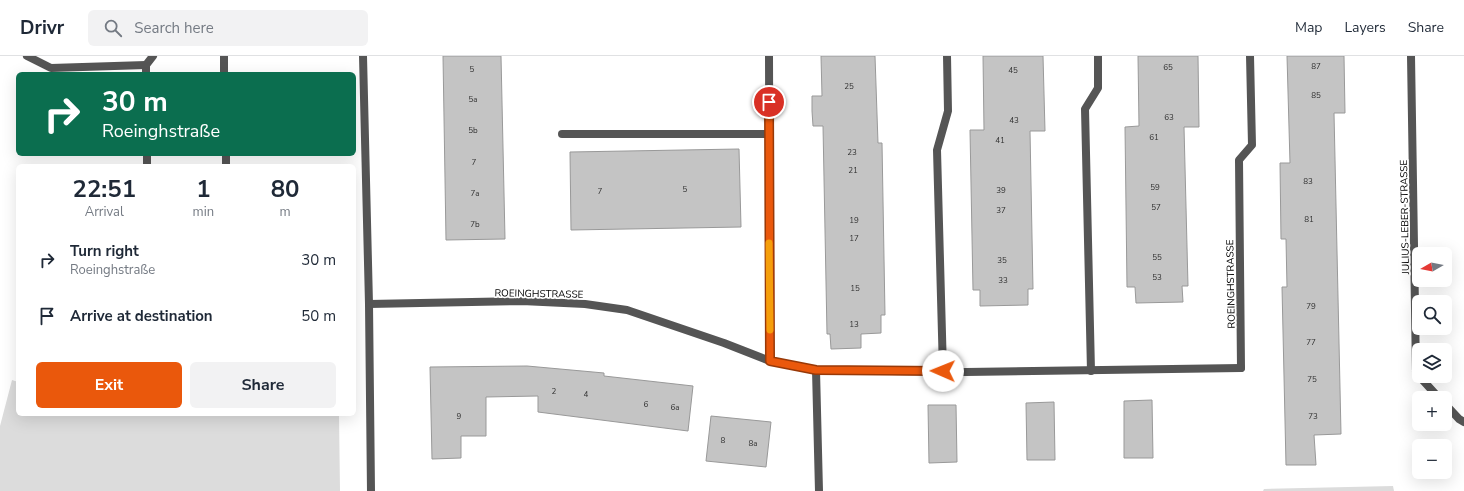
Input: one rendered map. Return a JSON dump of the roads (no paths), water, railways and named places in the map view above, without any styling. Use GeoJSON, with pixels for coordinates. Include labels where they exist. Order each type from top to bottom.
{"type":"FeatureCollection","features":[{"type":"Feature","properties":{"kind":"street"},"geometry":{"type":"LineString","coordinates":[[27,56],[51,68],[146,65]]}},
{"type":"Feature","properties":{"kind":"street"},"geometry":{"type":"LineString","coordinates":[[146,72],[146,65],[153,56]]}},
{"type":"Feature","properties":{"kind":"street"},"geometry":{"type":"LineString","coordinates":[[224,56],[224,72]]}},
{"type":"Feature","properties":{"kind":"street"},"geometry":{"type":"LineString","coordinates":[[363,56],[369,304],[371,491]]}},
{"type":"Feature","properties":{"kind":"street"},"geometry":{"type":"LineString","coordinates":[[769,56],[770,361]]}},
{"type":"Feature","properties":{"kind":"street"},"geometry":{"type":"LineString","coordinates":[[943,371],[937,150],[948,111],[947,56]]}},
{"type":"Feature","properties":{"kind":"street"},"geometry":{"type":"LineString","coordinates":[[1091,371],[1085,108],[1098,88],[1098,56]]}},
{"type":"Feature","properties":{"kind":"street","name":"ROEINGHSTRASSE"},"geometry":{"type":"LineString","coordinates":[[369,304],[515,301],[585,304],[627,310],[724,343],[770,361],[816,370],[1091,371],[1241,368],[1239,160],[1252,146],[1250,56]]}},
{"type":"Feature","properties":{"kind":"street","name":"JULIUS-LEBER-STRASSE"},"geometry":{"type":"LineString","coordinates":[[1412,56],[1416,343]]}},
{"type":"Feature","properties":{"kind":"street"},"geometry":{"type":"LineString","coordinates":[[562,134],[769,134]]}},
{"type":"Feature","properties":{"kind":"street"},"geometry":{"type":"LineString","coordinates":[[816,370],[819,491]]}},
{"type":"Feature","properties":{"kind":"street","name":"JULIUS-LEBER-STRASSE"},"geometry":{"type":"LineString","coordinates":[[1425,383],[1433,391]]}},
{"type":"Feature","properties":{"kind":"street"},"geometry":{"type":"LineString","coordinates":[[1452,412],[1464,422]]}}]}
